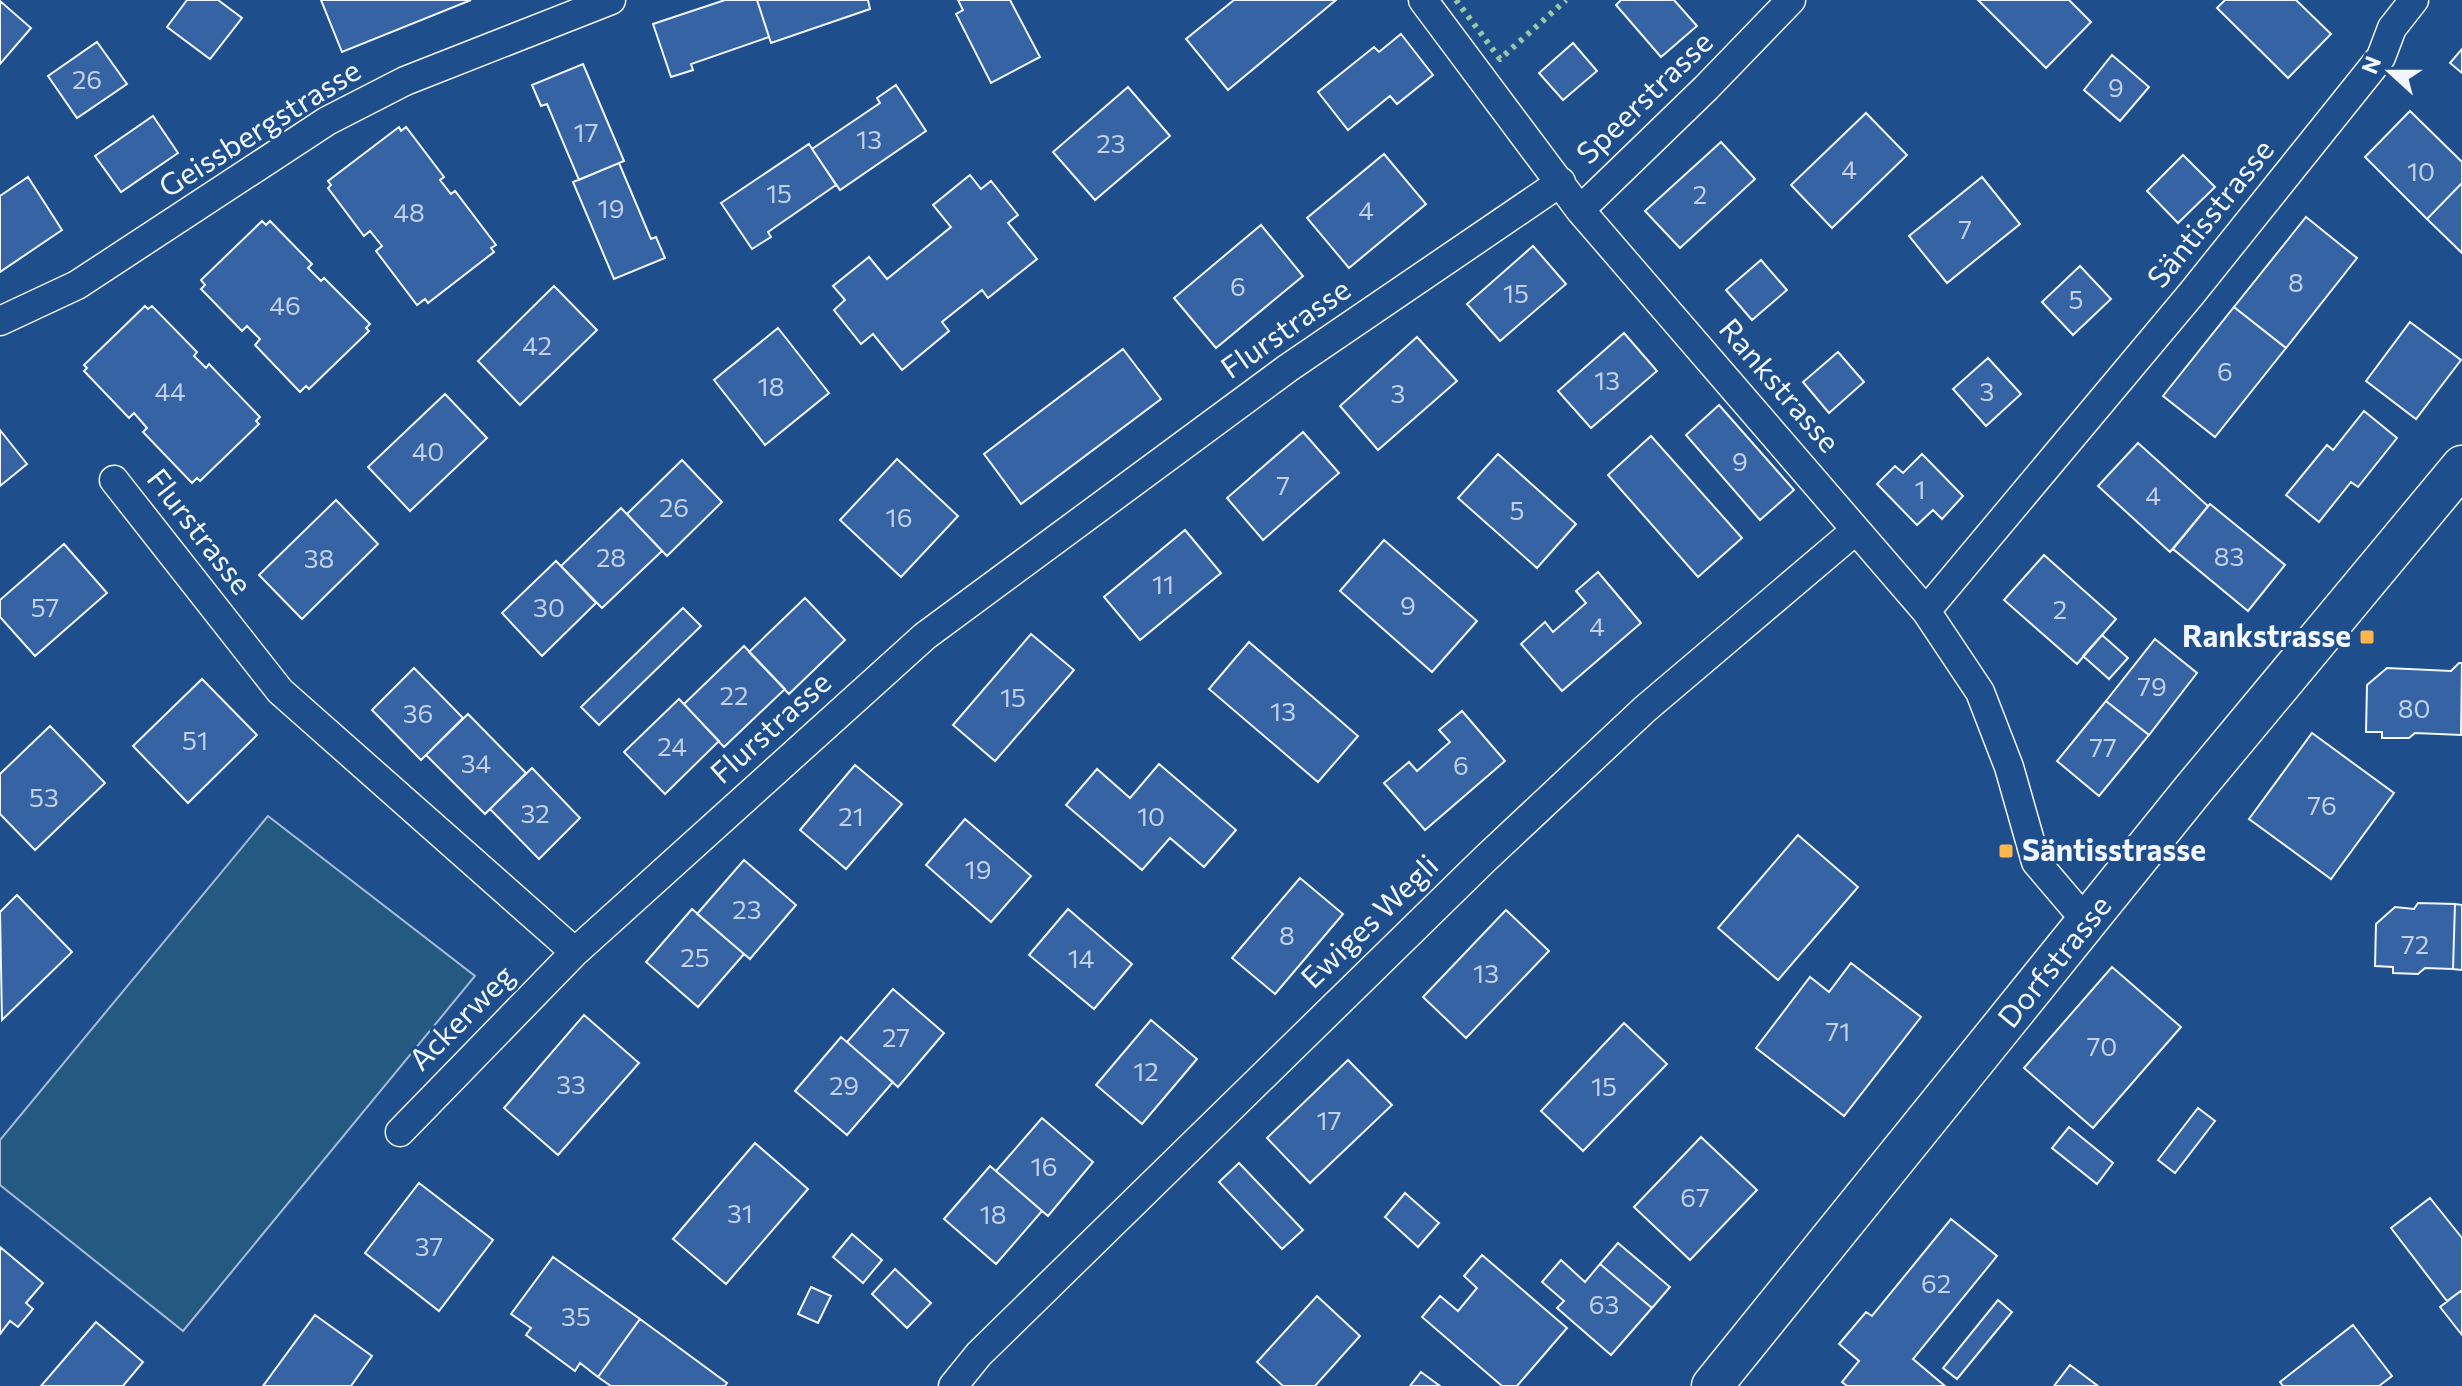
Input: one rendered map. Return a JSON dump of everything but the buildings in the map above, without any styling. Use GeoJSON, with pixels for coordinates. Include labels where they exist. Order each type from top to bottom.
{"type":"FeatureCollection","features":[{"type":"Feature","properties":{"kind":"main road","name":"Dorfstrasse"},"geometry":{"type":"LineString","coordinates":[[1712,1386],[2087,922],[2462,466]]}},
{"type":"Feature","properties":{"kind":"street","name":"Geissbergstrasse"},"geometry":{"type":"LineString","coordinates":[[0,321],[77,285],[327,121],[405,81],[611,0]]}},
{"type":"Feature","properties":{"kind":"street","name":"Rankstrasse"},"geometry":{"type":"LineString","coordinates":[[1423,0],[1580,210],[1926,611],[1980,692],[2009,767],[2036,862],[2087,922]]}},
{"type":"Feature","properties":{"kind":"street","name":"Speerstrasse"},"geometry":{"type":"LineString","coordinates":[[1580,210],[1706,88],[1791,0]]}},
{"type":"Feature","properties":{"kind":"street","name":"Säntisstrasse"},"geometry":{"type":"LineString","coordinates":[[1926,611],[2141,354],[2381,57],[2392,28],[2414,0]]}},
{"type":"Feature","properties":{"kind":"street","name":"Flurstrasse"},"geometry":{"type":"LineString","coordinates":[[114,480],[280,691],[575,952],[925,636],[1288,368],[1561,182]]}},
{"type":"Feature","properties":{"kind":"street","name":"Ewiges Wegli"},"geometry":{"type":"LineString","coordinates":[[953,1386],[1035,1298],[1455,888],[1645,709],[1856,530]]}},
{"type":"Feature","properties":{"kind":"street","name":"Ackerweg"},"geometry":{"type":"LineString","coordinates":[[400,1132],[575,952]]}},
{"type":"Feature","properties":{"kind":"shaded area"},"geometry":{"type":"Polygon","coordinates":[[[268,816],[475,976],[183,1331],[0,1185],[0,1140],[268,816]]]}},
{"type":"Feature","properties":{"kind":"hedge"},"geometry":{"type":"LineString","coordinates":[[1456,0],[1500,59],[1566,0]]}},
{"type":"Feature","properties":{"kind":"place","name":"Rankstrasse"},"geometry":{"type":"Point","coordinates":[2367,637]}},
{"type":"Feature","properties":{"kind":"place","name":"Säntisstrasse"},"geometry":{"type":"Point","coordinates":[2006,851]}}]}
